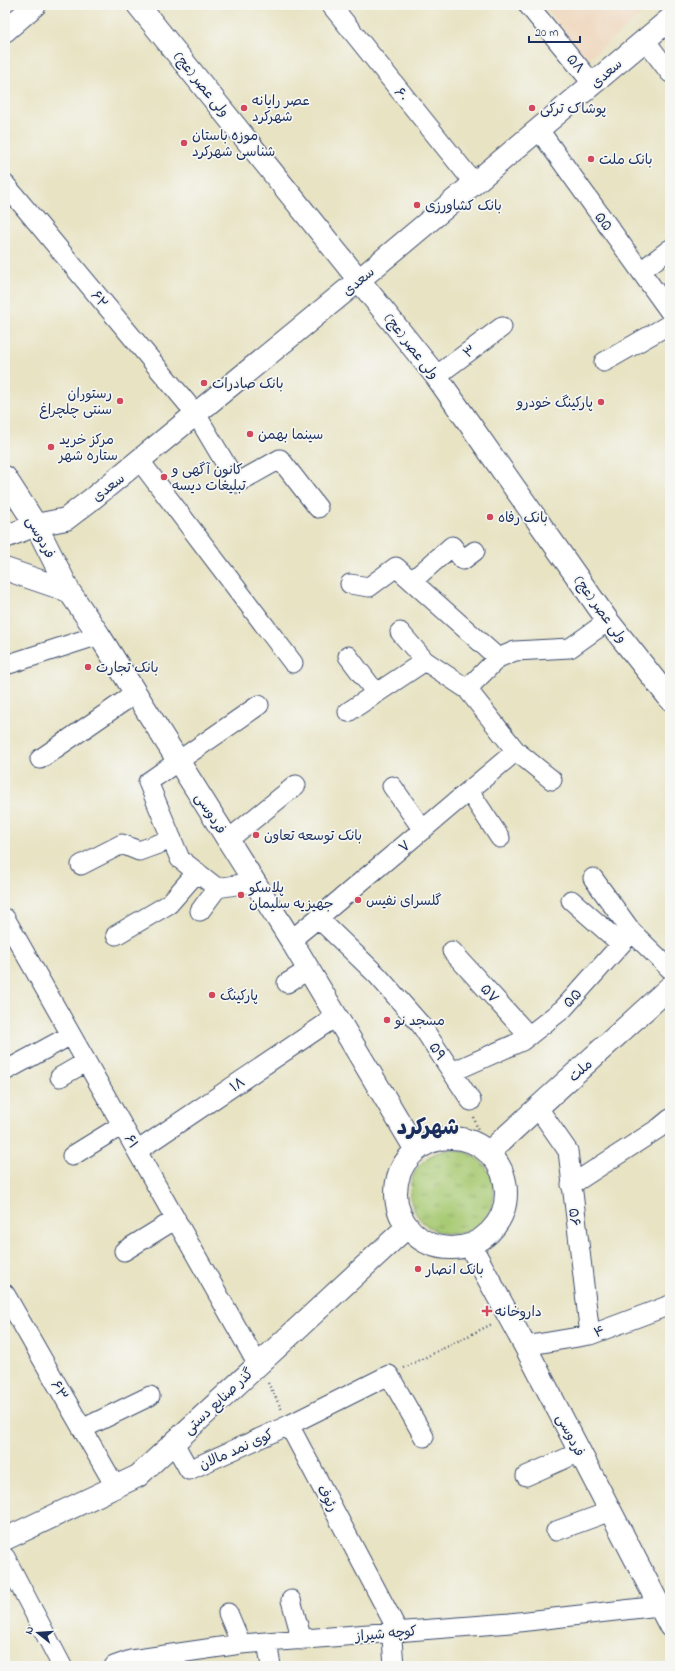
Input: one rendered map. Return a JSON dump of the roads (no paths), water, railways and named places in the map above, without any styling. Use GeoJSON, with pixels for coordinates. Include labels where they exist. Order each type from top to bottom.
{"type":"FeatureCollection","features":[{"type":"Feature","properties":{"kind":"main road"},"geometry":{"type":"LineString","coordinates":[[5,31],[35,5]]}},
{"type":"Feature","properties":{"kind":"main road","name":"ولی عصر (عج)"},"geometry":{"type":"LineString","coordinates":[[138,5],[436,376],[608,621],[670,699]]}},
{"type":"Feature","properties":{"kind":"main road","name":"سعدی"},"geometry":{"type":"LineString","coordinates":[[5,537],[36,525],[66,519],[140,462],[670,19]]}},
{"type":"Feature","properties":{"kind":"main road","name":"فردوسی"},"geometry":{"type":"LineString","coordinates":[[5,477],[36,525],[69,591],[99,635],[228,840],[416,1150]]}},
{"type":"Feature","properties":{"kind":"main road"},"geometry":{"type":"LineString","coordinates":[[5,569],[69,591]]}},
{"type":"Feature","properties":{"kind":"main road","name":"ملت"},"geometry":{"type":"LineString","coordinates":[[485,1149],[538,1108],[670,987]]}},
{"type":"Feature","properties":{"kind":"main road"},"geometry":{"type":"LineString","coordinates":[[445,1138],[461,1138],[476,1143],[485,1149],[501,1167],[506,1185],[506,1204],[499,1222],[486,1236],[470,1245],[456,1248],[442,1248],[429,1244],[417,1237],[407,1227],[399,1212],[396,1195],[398,1178],[405,1162],[416,1150],[430,1141],[445,1138]]}},
{"type":"Feature","properties":{"kind":"main road","name":"گذر صنایع دستی"},"geometry":{"type":"LineString","coordinates":[[5,1539],[138,1476],[407,1227]]}},
{"type":"Feature","properties":{"kind":"main road","name":"فردوسی"},"geometry":{"type":"LineString","coordinates":[[470,1245],[525,1346],[670,1626]]}},
{"type":"Feature","properties":{"kind":"street","name":"۶۰"},"geometry":{"type":"LineString","coordinates":[[331,5],[474,183]]}},
{"type":"Feature","properties":{"kind":"street","name":"۵۸"},"geometry":{"type":"LineString","coordinates":[[528,5],[593,84]]}},
{"type":"Feature","properties":{"kind":"street"},"geometry":{"type":"LineString","coordinates":[[645,40],[670,73]]}},
{"type":"Feature","properties":{"kind":"street","name":"۵۵"},"geometry":{"type":"LineString","coordinates":[[539,130],[670,312]]}},
{"type":"Feature","properties":{"kind":"street","name":"۶۲"},"geometry":{"type":"LineString","coordinates":[[5,184],[196,414],[238,483],[280,459],[318,508]]}},
{"type":"Feature","properties":{"kind":"street"},"geometry":{"type":"LineString","coordinates":[[641,271],[670,249]]}},
{"type":"Feature","properties":{"kind":"street"},"geometry":{"type":"LineString","coordinates":[[604,362],[670,324]]}},
{"type":"Feature","properties":{"kind":"street","name":"۳"},"geometry":{"type":"LineString","coordinates":[[436,376],[502,327]]}},
{"type":"Feature","properties":{"kind":"street"},"geometry":{"type":"LineString","coordinates":[[140,462],[293,663]]}},
{"type":"Feature","properties":{"kind":"street"},"geometry":{"type":"LineString","coordinates":[[412,581],[452,546],[463,560],[475,551]]}},
{"type":"Feature","properties":{"kind":"street"},"geometry":{"type":"LineString","coordinates":[[350,584],[369,587],[396,567],[498,658]]}},
{"type":"Feature","properties":{"kind":"street"},"geometry":{"type":"LineString","coordinates":[[467,689],[498,658],[515,651],[570,648],[608,621]]}},
{"type":"Feature","properties":{"kind":"street"},"geometry":{"type":"LineString","coordinates":[[400,632],[425,661],[467,689],[516,751],[552,780]]}},
{"type":"Feature","properties":{"kind":"street"},"geometry":{"type":"LineString","coordinates":[[9,664],[99,635]]}},
{"type":"Feature","properties":{"kind":"street"},"geometry":{"type":"LineString","coordinates":[[348,656],[376,693]]}},
{"type":"Feature","properties":{"kind":"street"},"geometry":{"type":"LineString","coordinates":[[348,712],[425,661]]}},
{"type":"Feature","properties":{"kind":"street"},"geometry":{"type":"LineString","coordinates":[[40,759],[136,693]]}},
{"type":"Feature","properties":{"kind":"street"},"geometry":{"type":"LineString","coordinates":[[217,888],[180,859],[148,782],[179,762],[259,705]]}},
{"type":"Feature","properties":{"kind":"street","name":"۷"},"geometry":{"type":"LineString","coordinates":[[290,940],[516,751]]}},
{"type":"Feature","properties":{"kind":"street"},"geometry":{"type":"LineString","coordinates":[[228,840],[296,784]]}},
{"type":"Feature","properties":{"kind":"street"},"geometry":{"type":"LineString","coordinates":[[392,786],[423,830]]}},
{"type":"Feature","properties":{"kind":"street"},"geometry":{"type":"LineString","coordinates":[[469,791],[500,838]]}},
{"type":"Feature","properties":{"kind":"street"},"geometry":{"type":"LineString","coordinates":[[81,865],[122,844],[140,852],[172,839]]}},
{"type":"Feature","properties":{"kind":"street"},"geometry":{"type":"LineString","coordinates":[[116,935],[170,904],[197,872]]}},
{"type":"Feature","properties":{"kind":"street"},"geometry":{"type":"LineString","coordinates":[[593,878],[627,938]]}},
{"type":"Feature","properties":{"kind":"street"},"geometry":{"type":"LineString","coordinates":[[200,911],[217,888],[254,882]]}},
{"type":"Feature","properties":{"kind":"street"},"geometry":{"type":"LineString","coordinates":[[571,900],[670,969]]}},
{"type":"Feature","properties":{"kind":"street","name":"۶۱"},"geometry":{"type":"LineString","coordinates":[[5,918],[258,1365]]}},
{"type":"Feature","properties":{"kind":"street","name":"۵۹"},"geometry":{"type":"LineString","coordinates":[[318,918],[383,982],[421,1025],[471,1101]]}},
{"type":"Feature","properties":{"kind":"street","name":"۵۵"},"geometry":{"type":"LineString","coordinates":[[452,1072],[522,1041],[563,1008],[627,938]]}},
{"type":"Feature","properties":{"kind":"street","name":"۵۷"},"geometry":{"type":"LineString","coordinates":[[452,951],[528,1036]]}},
{"type":"Feature","properties":{"kind":"street"},"geometry":{"type":"LineString","coordinates":[[287,983],[308,970]]}},
{"type":"Feature","properties":{"kind":"street","name":"۱۸"},"geometry":{"type":"LineString","coordinates":[[137,1151],[336,1016]]}},
{"type":"Feature","properties":{"kind":"street"},"geometry":{"type":"LineString","coordinates":[[5,1071],[71,1036]]}},
{"type":"Feature","properties":{"kind":"street"},"geometry":{"type":"LineString","coordinates":[[60,1077],[86,1062]]}},
{"type":"Feature","properties":{"kind":"street","name":"۵۶"},"geometry":{"type":"LineString","coordinates":[[538,1108],[568,1151],[590,1335]]}},
{"type":"Feature","properties":{"kind":"street"},"geometry":{"type":"LineString","coordinates":[[571,1185],[659,1128],[670,1119]]}},
{"type":"Feature","properties":{"kind":"street"},"geometry":{"type":"LineString","coordinates":[[72,1156],[122,1125]]}},
{"type":"Feature","properties":{"kind":"street"},"geometry":{"type":"LineString","coordinates":[[124,1251],[176,1219]]}},
{"type":"Feature","properties":{"kind":"street","name":"۶۳"},"geometry":{"type":"LineString","coordinates":[[5,1294],[115,1486]]}},
{"type":"Feature","properties":{"kind":"street","name":"۴"},"geometry":{"type":"LineString","coordinates":[[525,1346],[590,1335],[670,1305]]}},
{"type":"Feature","properties":{"kind":"street"},"geometry":{"type":"LineString","coordinates":[[289,1425],[389,1375],[424,1437]]}},
{"type":"Feature","properties":{"kind":"street"},"geometry":{"type":"LineString","coordinates":[[82,1429],[150,1396]]}},
{"type":"Feature","properties":{"kind":"street","name":"کوی نمد مالان"},"geometry":{"type":"LineString","coordinates":[[174,1443],[189,1470],[289,1425]]}},
{"type":"Feature","properties":{"kind":"street","name":"رئوف"},"geometry":{"type":"LineString","coordinates":[[289,1425],[398,1632]]}},
{"type":"Feature","properties":{"kind":"street"},"geometry":{"type":"LineString","coordinates":[[526,1476],[580,1452]]}},
{"type":"Feature","properties":{"kind":"street"},"geometry":{"type":"LineString","coordinates":[[556,1531],[611,1511]]}},
{"type":"Feature","properties":{"kind":"street"},"geometry":{"type":"LineString","coordinates":[[5,1557],[62,1666]]}},
{"type":"Feature","properties":{"kind":"street"},"geometry":{"type":"LineString","coordinates":[[291,1600],[302,1640]]}},
{"type":"Feature","properties":{"kind":"street","name":"کوچه شیراز"},"geometry":{"type":"LineString","coordinates":[[126,1664],[241,1644],[510,1624],[659,1606]]}},
{"type":"Feature","properties":{"kind":"street"},"geometry":{"type":"LineString","coordinates":[[228,1612],[241,1644]]}},
{"type":"Feature","properties":{"kind":"street"},"geometry":{"type":"LineString","coordinates":[[394,1666],[392,1639],[398,1632]]}},
{"type":"Feature","properties":{"kind":"street"},"geometry":{"type":"LineString","coordinates":[[266,1642],[271,1666]]}},
{"type":"Feature","properties":{"kind":"place","name":"عصر رایانه شهرکرد"},"geometry":{"type":"Point","coordinates":[244,108]}},
{"type":"Feature","properties":{"kind":"place","name":"پوشاک ترکی"},"geometry":{"type":"Point","coordinates":[532,108]}},
{"type":"Feature","properties":{"kind":"place","name":"موزه باستان شناسی شهرکرد"},"geometry":{"type":"Point","coordinates":[184,143]}},
{"type":"Feature","properties":{"kind":"place","name":"بانک ملت"},"geometry":{"type":"Point","coordinates":[591,159]}},
{"type":"Feature","properties":{"kind":"place","name":"بانک کشاورزی"},"geometry":{"type":"Point","coordinates":[417,205]}},
{"type":"Feature","properties":{"kind":"place","name":"بانک صادرات"},"geometry":{"type":"Point","coordinates":[204,383]}},
{"type":"Feature","properties":{"kind":"place","name":"رستوران سنتی چلچراغ"},"geometry":{"type":"Point","coordinates":[120,401]}},
{"type":"Feature","properties":{"kind":"place","name":"پارکینگ خودرو"},"geometry":{"type":"Point","coordinates":[601,402]}},
{"type":"Feature","properties":{"kind":"place","name":"سینما بهمن"},"geometry":{"type":"Point","coordinates":[250,434]}},
{"type":"Feature","properties":{"kind":"place","name":"مرکز خرید ستاره شهر"},"geometry":{"type":"Point","coordinates":[51,447]}},
{"type":"Feature","properties":{"kind":"place","name":"کانون آگهی و تبلیغات دیسه"},"geometry":{"type":"Point","coordinates":[164,477]}},
{"type":"Feature","properties":{"kind":"place","name":"بانک رفاه"},"geometry":{"type":"Point","coordinates":[490,517]}},
{"type":"Feature","properties":{"kind":"place","name":"بانک تجارت"},"geometry":{"type":"Point","coordinates":[88,667]}},
{"type":"Feature","properties":{"kind":"place","name":"بانک توسعه تعاون"},"geometry":{"type":"Point","coordinates":[256,835]}},
{"type":"Feature","properties":{"kind":"place","name":"پلاسکو جهیزیه سلیمان"},"geometry":{"type":"Point","coordinates":[241,895]}},
{"type":"Feature","properties":{"kind":"place","name":"گلسرای نفیس"},"geometry":{"type":"Point","coordinates":[358,900]}},
{"type":"Feature","properties":{"kind":"place","name":"پارکینگ"},"geometry":{"type":"Point","coordinates":[212,995]}},
{"type":"Feature","properties":{"kind":"place","name":"مسجد نو"},"geometry":{"type":"Point","coordinates":[387,1020]}},
{"type":"Feature","properties":{"kind":"place","name":"بانک انصار"},"geometry":{"type":"Point","coordinates":[418,1269]}},
{"type":"Feature","properties":{"kind":"place","name":"داروخانه"},"geometry":{"type":"Point","coordinates":[487,1311]}},
{"type":"Feature","properties":{"kind":"district","name":"شهرکرد"},"geometry":{"type":"Point","coordinates":[428,1126]}}]}
